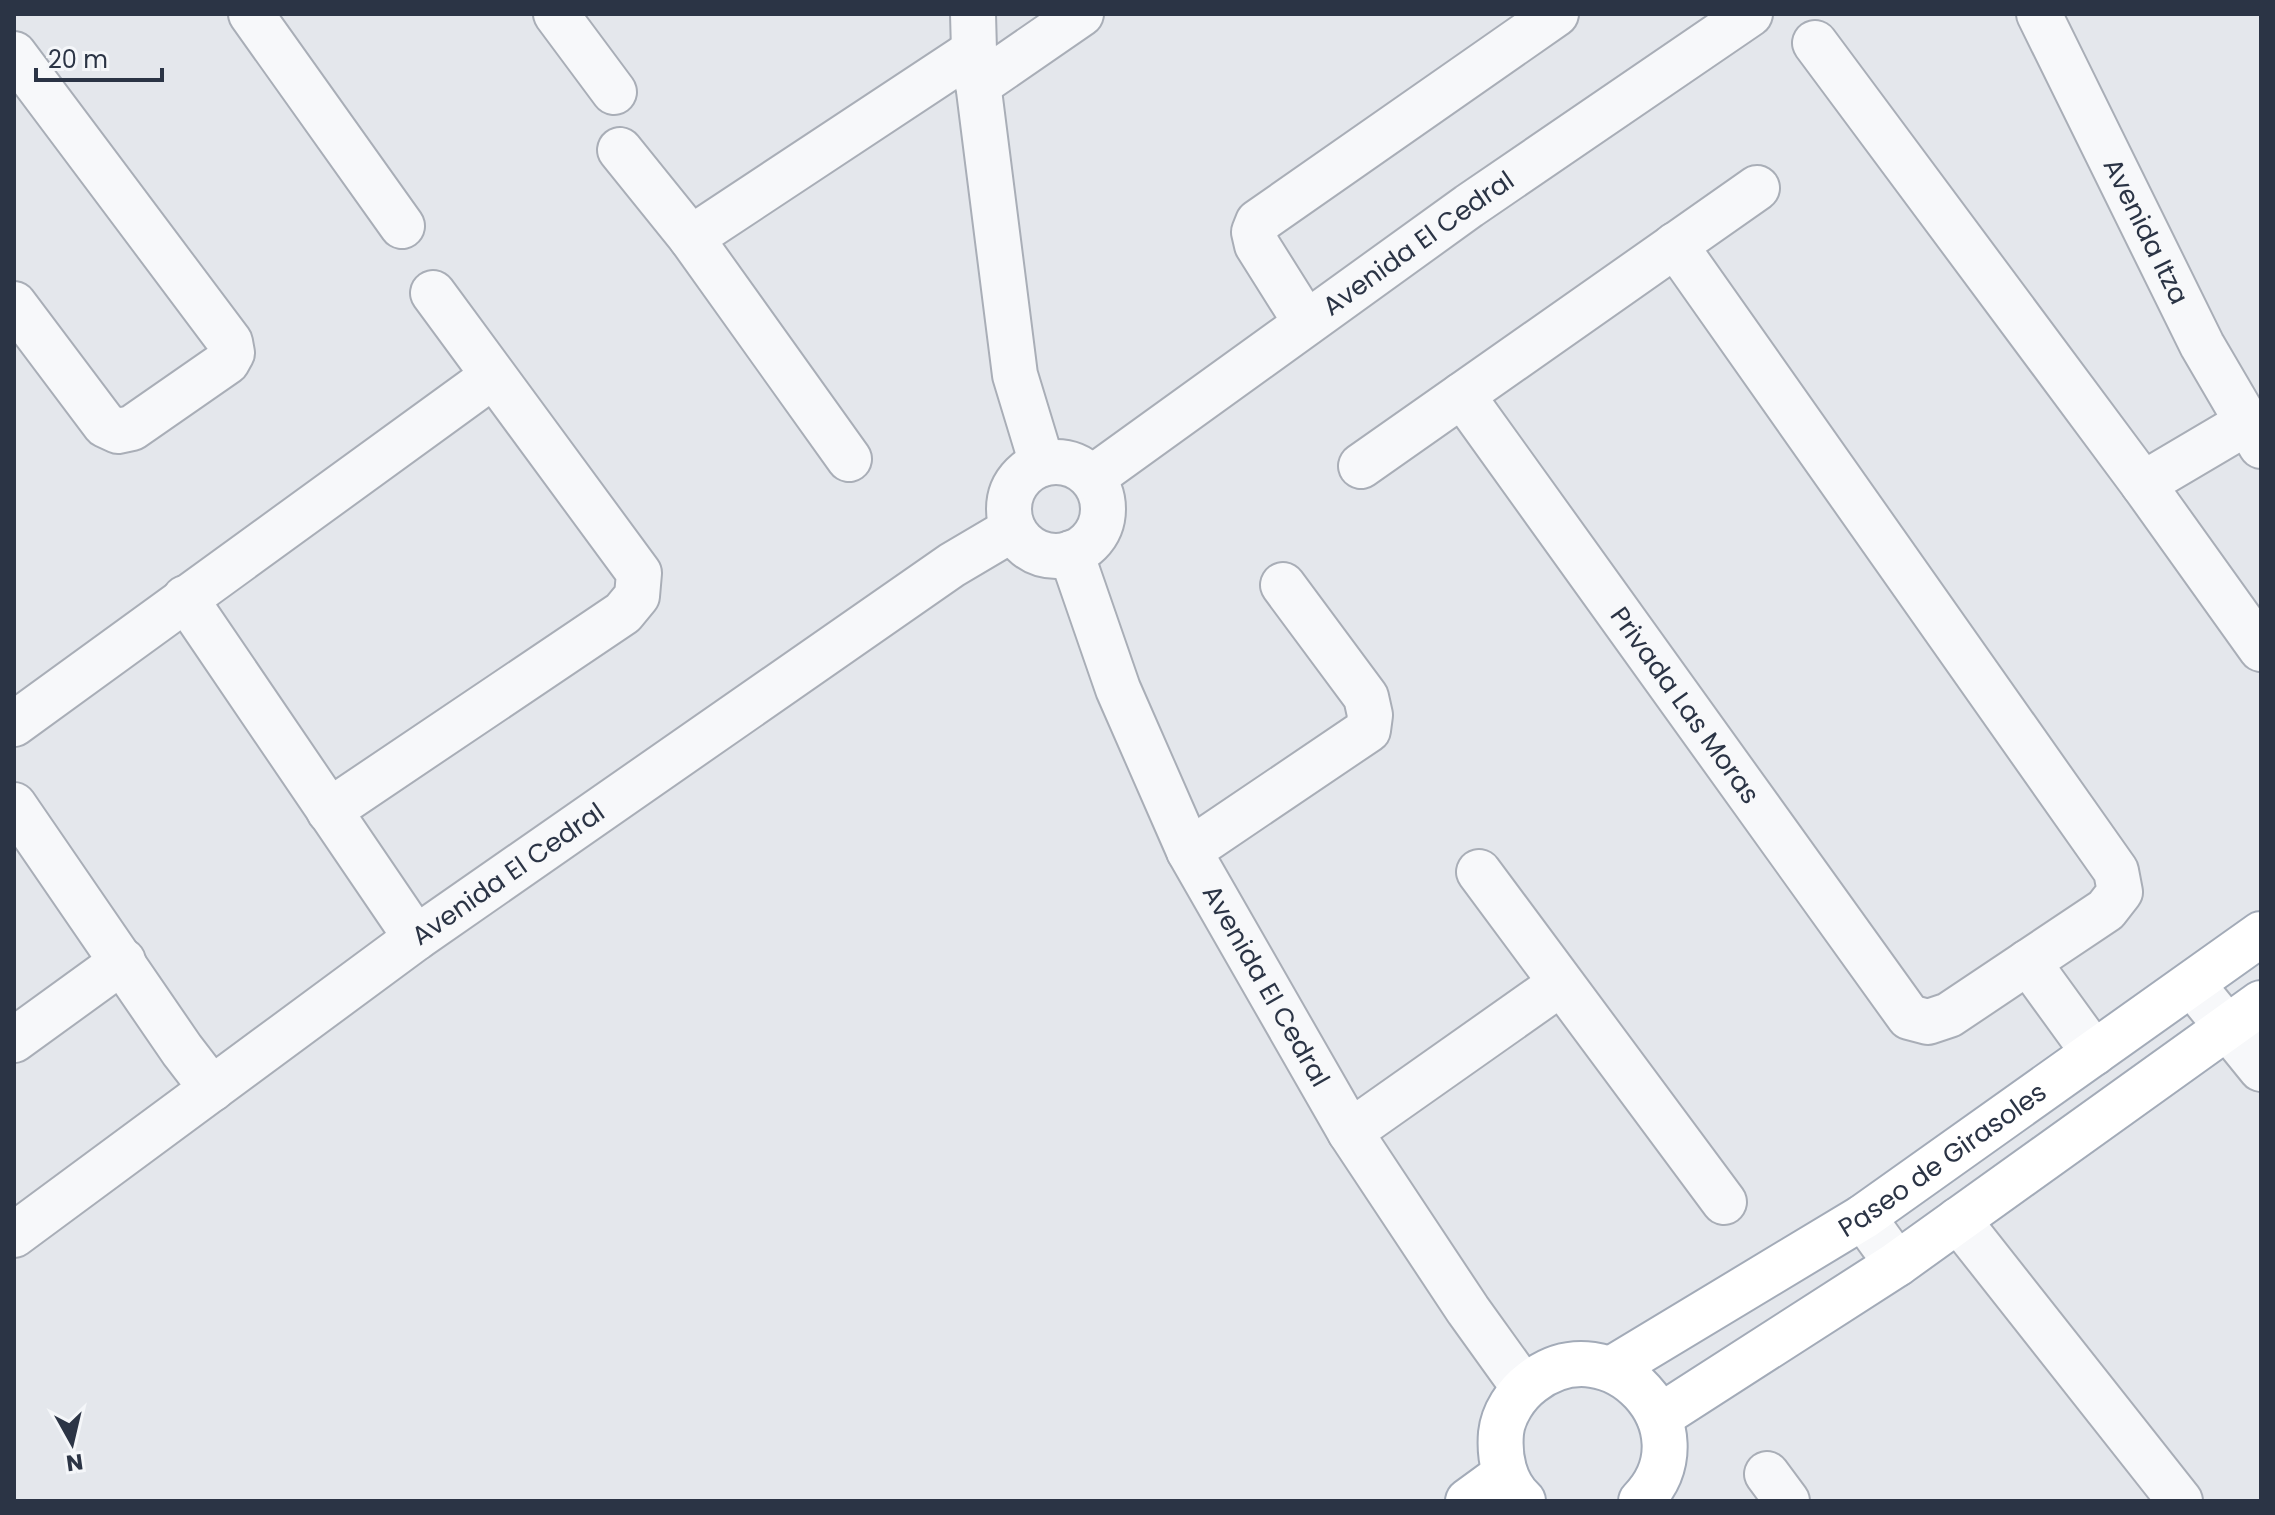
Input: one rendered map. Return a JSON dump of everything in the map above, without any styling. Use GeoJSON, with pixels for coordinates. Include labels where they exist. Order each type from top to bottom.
{"type":"FeatureCollection","features":[{"type":"Feature","properties":{"kind":"main road","name":"Paseo de Girasoles"},"geometry":{"type":"LineString","coordinates":[[1611,1369],[1863,1217],[2261,934]]}},
{"type":"Feature","properties":{"kind":"main road"},"geometry":{"type":"LineString","coordinates":[[1659,1417],[1897,1264],[2244,1014]]}},
{"type":"Feature","properties":{"kind":"main road"},"geometry":{"type":"LineString","coordinates":[[1468,1501],[1514,1488],[1500,1452],[1502,1428],[1510,1407],[1524,1388],[1543,1373],[1565,1365],[1588,1364],[1611,1369],[1632,1380],[1648,1397],[1659,1417],[1664,1437],[1664,1458],[1657,1478],[1641,1501]]}},
{"type":"Feature","properties":{"kind":"street"},"geometry":{"type":"LineString","coordinates":[[251,14],[402,226]]}},
{"type":"Feature","properties":{"kind":"street"},"geometry":{"type":"LineString","coordinates":[[691,238],[975,50],[1081,14]]}},
{"type":"Feature","properties":{"kind":"street"},"geometry":{"type":"LineString","coordinates":[[1306,323],[1257,245],[1254,232],[1258,222],[1556,14]]}},
{"type":"Feature","properties":{"kind":"street","name":"Avenida El Cedral"},"geometry":{"type":"LineString","coordinates":[[1092,478],[1469,206],[1750,14]]}},
{"type":"Feature","properties":{"kind":"street","name":"Avenida Itza"},"geometry":{"type":"LineString","coordinates":[[2039,14],[2202,345],[2254,434]]}},
{"type":"Feature","properties":{"kind":"street"},"geometry":{"type":"LineString","coordinates":[[572,20],[614,92]]}},
{"type":"Feature","properties":{"kind":"street"},"geometry":{"type":"LineString","coordinates":[[1815,43],[2143,484],[2261,649]]}},
{"type":"Feature","properties":{"kind":"street"},"geometry":{"type":"LineString","coordinates":[[975,50],[1015,375],[1042,464]]}},
{"type":"Feature","properties":{"kind":"street"},"geometry":{"type":"LineString","coordinates":[[14,54],[230,342],[232,353],[227,362],[132,428],[118,431],[105,425],[14,304]]}},
{"type":"Feature","properties":{"kind":"street"},"geometry":{"type":"LineString","coordinates":[[620,150],[691,238],[849,459]]}},
{"type":"Feature","properties":{"kind":"street"},"geometry":{"type":"LineString","coordinates":[[1361,466],[1757,188]]}},
{"type":"Feature","properties":{"kind":"street"},"geometry":{"type":"LineString","coordinates":[[1675,245],[2116,871],[2120,892],[2106,910],[2028,962],[2094,1053]]}},
{"type":"Feature","properties":{"kind":"street"},"geometry":{"type":"LineString","coordinates":[[329,811],[623,613],[637,596],[639,573],[433,293]]}},
{"type":"Feature","properties":{"kind":"street"},"geometry":{"type":"LineString","coordinates":[[14,724],[493,376]]}},
{"type":"Feature","properties":{"kind":"street","name":"Privada Las Moras"},"geometry":{"type":"LineString","coordinates":[[1462,395],[1909,1017],[1928,1022],[1949,1015],[2028,962]]}},
{"type":"Feature","properties":{"kind":"street"},"geometry":{"type":"LineString","coordinates":[[2143,484],[2254,434]]}},
{"type":"Feature","properties":{"kind":"street"},"geometry":{"type":"LineString","coordinates":[[1069,463],[1092,478],[1100,492],[1103,508],[1094,538],[1081,549],[1051,556],[1035,552],[1022,542],[1013,529],[1009,513],[1010,497],[1028,471],[1042,464],[1069,463]]}},
{"type":"Feature","properties":{"kind":"street","name":"Avenida El Cedral"},"geometry":{"type":"LineString","coordinates":[[14,1235],[416,938],[952,565],[1013,529]]}},
{"type":"Feature","properties":{"kind":"street","name":"Avenida El Cedral"},"geometry":{"type":"LineString","coordinates":[[1071,553],[1118,689],[1189,851],[1350,1132],[1468,1310],[1524,1388]]}},
{"type":"Feature","properties":{"kind":"street"},"geometry":{"type":"LineString","coordinates":[[1189,851],[1368,730],[1370,715],[1366,697],[1283,585]]}},
{"type":"Feature","properties":{"kind":"street"},"geometry":{"type":"LineString","coordinates":[[185,598],[416,938]]}},
{"type":"Feature","properties":{"kind":"street"},"geometry":{"type":"LineString","coordinates":[[14,805],[212,1089]]}},
{"type":"Feature","properties":{"kind":"street"},"geometry":{"type":"LineString","coordinates":[[1479,872],[1724,1202]]}},
{"type":"Feature","properties":{"kind":"street"},"geometry":{"type":"LineString","coordinates":[[14,1040],[123,961]]}},
{"type":"Feature","properties":{"kind":"street"},"geometry":{"type":"LineString","coordinates":[[1350,1132],[1560,984]]}},
{"type":"Feature","properties":{"kind":"street"},"geometry":{"type":"LineString","coordinates":[[2192,984],[2244,1014],[2261,1069]]}},
{"type":"Feature","properties":{"kind":"street"},"geometry":{"type":"LineString","coordinates":[[1863,1217],[1897,1264]]}},
{"type":"Feature","properties":{"kind":"street"},"geometry":{"type":"LineString","coordinates":[[1958,1220],[2180,1501]]}}]}
